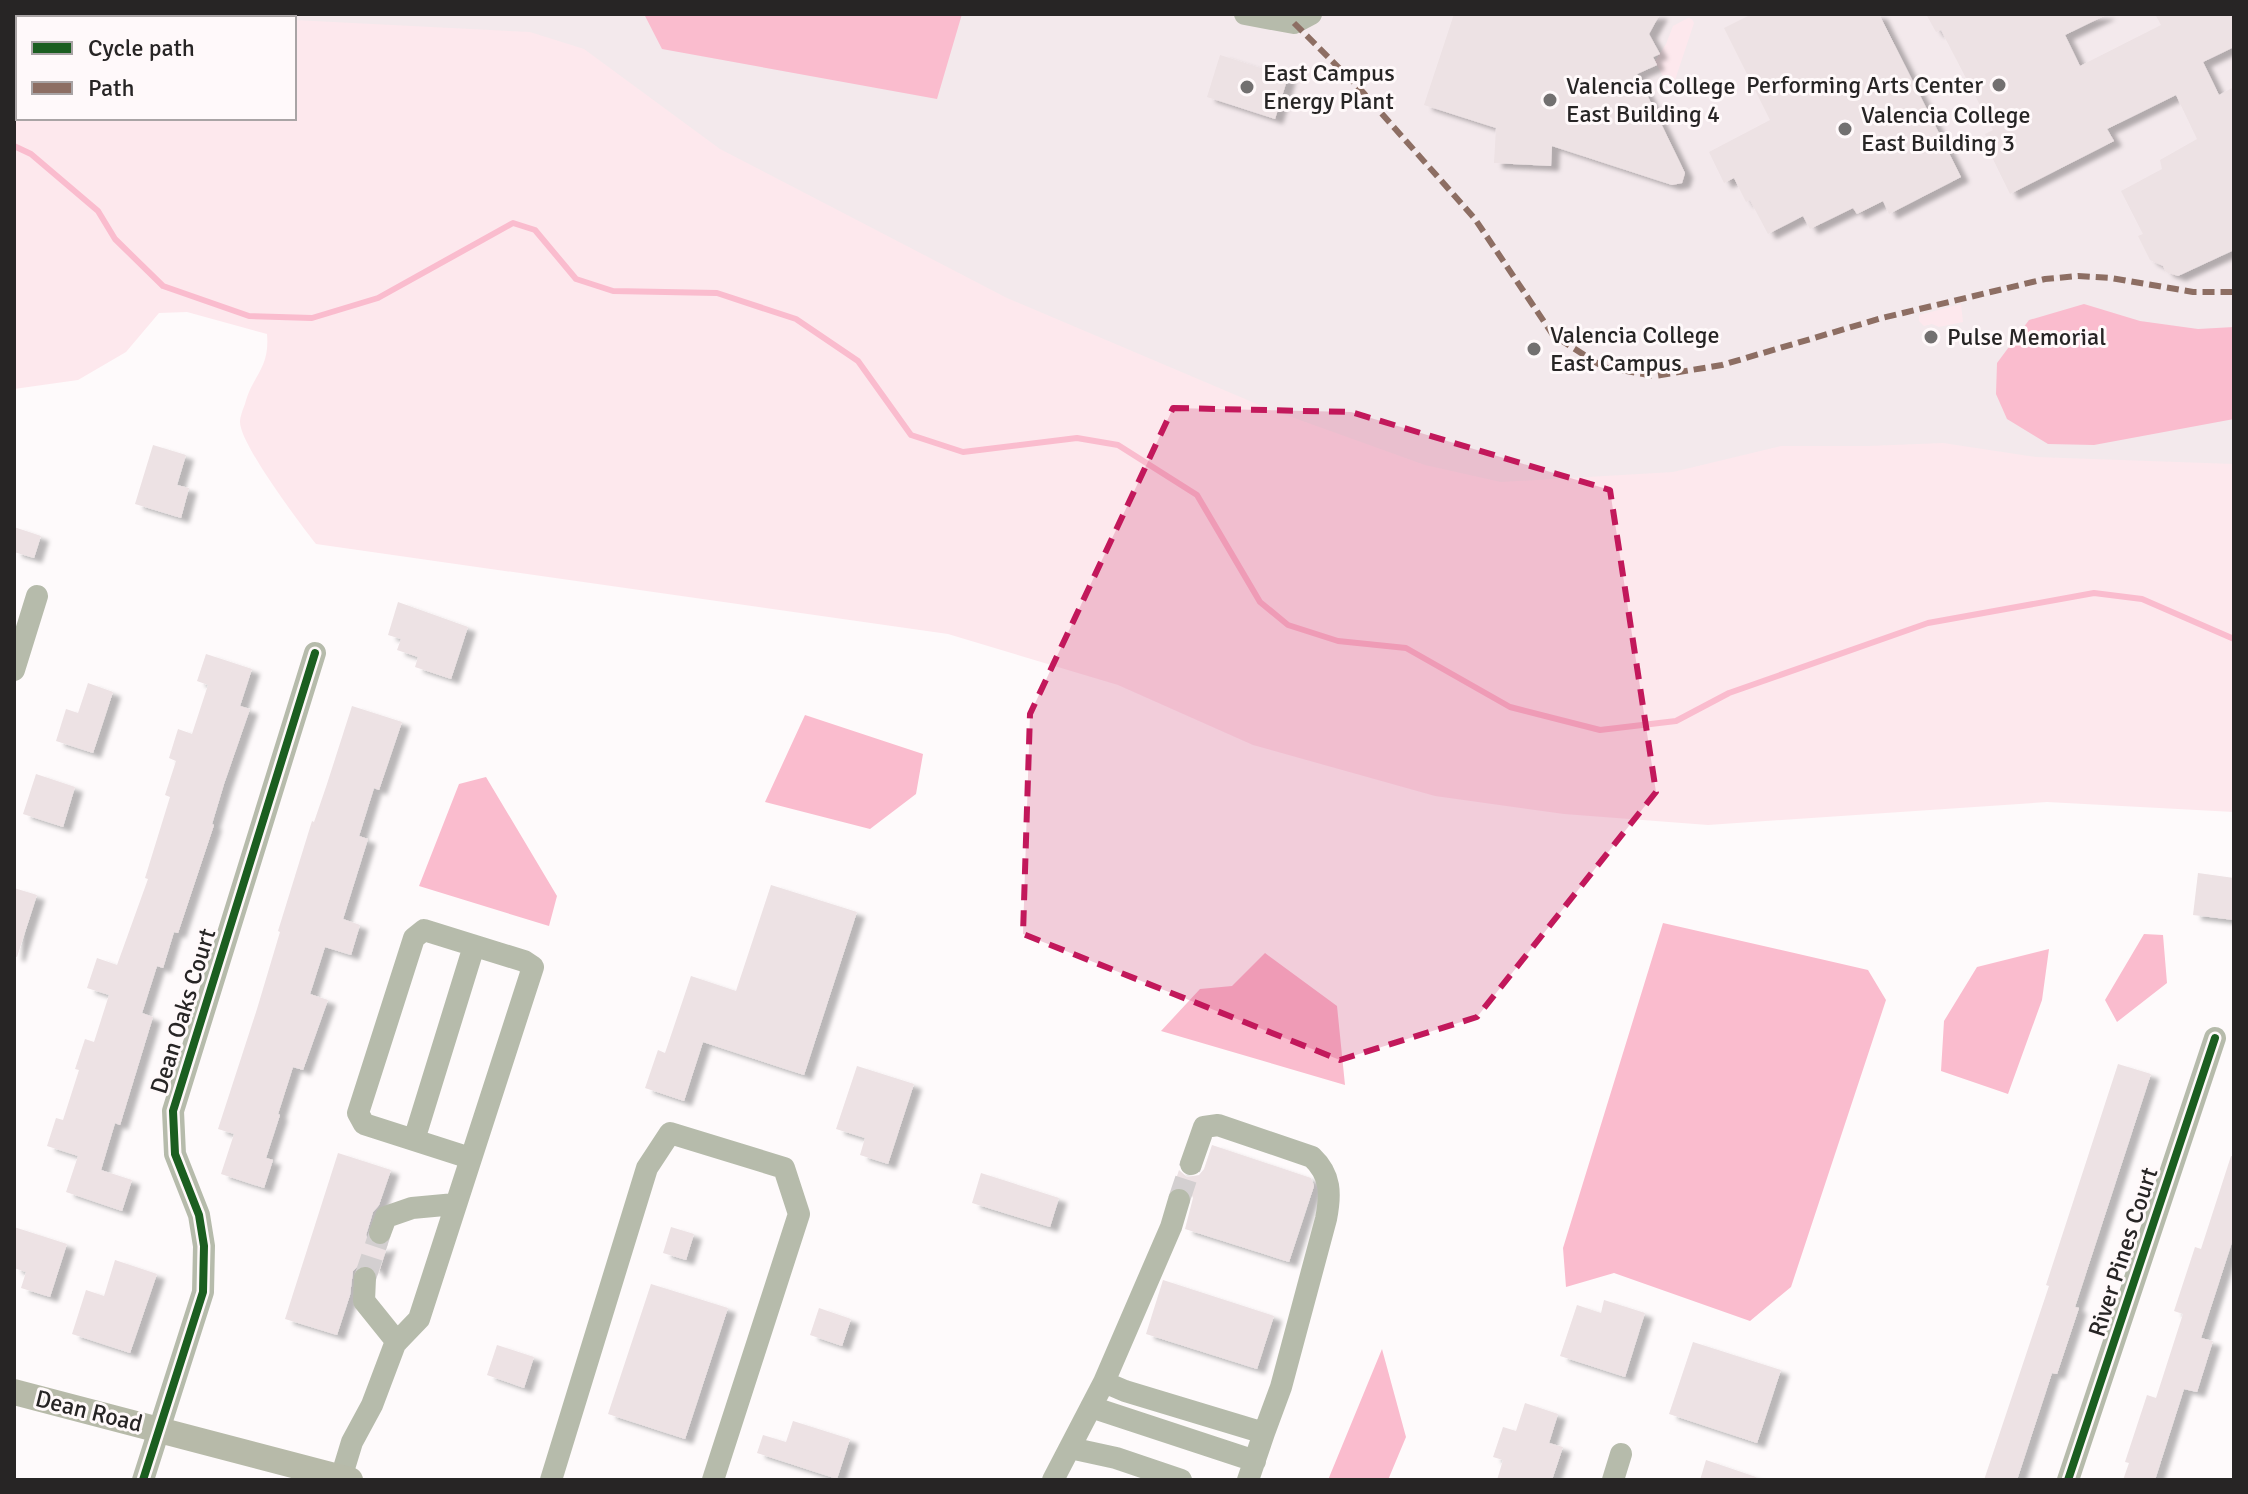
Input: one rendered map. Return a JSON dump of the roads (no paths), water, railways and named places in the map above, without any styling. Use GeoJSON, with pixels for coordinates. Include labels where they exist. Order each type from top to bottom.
{"type":"FeatureCollection","features":[{"type":"Feature","properties":{"kind":"main road","name":"Dean Road"},"geometry":{"type":"LineString","coordinates":[[14,1392],[345,1479]]}},
{"type":"Feature","properties":{"kind":"street"},"geometry":{"type":"LineString","coordinates":[[1245,14],[1294,23],[1311,14]]}},
{"type":"Feature","properties":{"kind":"street"},"geometry":{"type":"LineString","coordinates":[[14,670],[37,596]]}},
{"type":"Feature","properties":{"kind":"street","name":"Dean Oaks Court"},"geometry":{"type":"LineString","coordinates":[[143,1480],[203,1292],[204,1246],[199,1215],[175,1154],[173,1111],[315,653]]}},
{"type":"Feature","properties":{"kind":"street"},"geometry":{"type":"LineString","coordinates":[[345,1479],[352,1442],[372,1405],[397,1342],[419,1319],[533,967],[524,961],[424,930],[414,938],[358,1113],[364,1124],[470,1158]]}},
{"type":"Feature","properties":{"kind":"street"},"geometry":{"type":"LineString","coordinates":[[414,1140],[474,946]]}},
{"type":"Feature","properties":{"kind":"street","name":"River Pines Court"},"geometry":{"type":"LineString","coordinates":[[2068,1480],[2215,1038]]}},
{"type":"Feature","properties":{"kind":"street"},"geometry":{"type":"LineString","coordinates":[[1091,1407],[1252,1471],[1281,1387],[1326,1219],[1329,1182],[1312,1157],[1218,1125],[1204,1127],[1191,1164]]}},
{"type":"Feature","properties":{"kind":"street"},"geometry":{"type":"LineString","coordinates":[[551,1480],[647,1168],[670,1133],[784,1168],[799,1214],[713,1480]]}},
{"type":"Feature","properties":{"kind":"street"},"geometry":{"type":"LineString","coordinates":[[1053,1480],[1104,1382],[1171,1227],[1179,1200]]}},
{"type":"Feature","properties":{"kind":"street"},"geometry":{"type":"LineString","coordinates":[[380,1233],[386,1217],[412,1208],[455,1204]]}},
{"type":"Feature","properties":{"kind":"street"},"geometry":{"type":"LineString","coordinates":[[365,1278],[364,1301],[397,1342]]}},
{"type":"Feature","properties":{"kind":"street"},"geometry":{"type":"LineString","coordinates":[[1104,1382],[1264,1433]]}},
{"type":"Feature","properties":{"kind":"street"},"geometry":{"type":"LineString","coordinates":[[1070,1448],[1116,1458],[1181,1480]]}},
{"type":"Feature","properties":{"kind":"street"},"geometry":{"type":"LineString","coordinates":[[1613,1480],[1621,1454]]}},
{"type":"Feature","properties":{"kind":"waterway"},"geometry":{"type":"LineString","coordinates":[[14,146],[31,154],[98,211],[115,239],[163,286],[249,316],[312,318],[378,298],[513,223],[535,230],[576,279],[613,291],[717,293],[796,319],[858,361],[911,435],[963,452],[1077,438],[1118,445],[1197,495],[1260,602],[1288,625],[1338,641],[1406,648],[1510,707],[1600,730],[1676,721],[1729,693],[1928,623],[2094,593],[2142,599],[2234,639]]}},
{"type":"Feature","properties":{"kind":"tunnel"},"geometry":{"type":"LineString","coordinates":[[1179,1200],[1191,1164]]}},
{"type":"Feature","properties":{"kind":"tunnel"},"geometry":{"type":"LineString","coordinates":[[365,1278],[380,1233]]}},
{"type":"Feature","properties":{"kind":"place","name":"Performing Arts Center"},"geometry":{"type":"Point","coordinates":[1999,85]}},
{"type":"Feature","properties":{"kind":"place","name":"East Campus Energy Plant"},"geometry":{"type":"Point","coordinates":[1247,87]}},
{"type":"Feature","properties":{"kind":"place","name":"Valencia College East Building 4"},"geometry":{"type":"Point","coordinates":[1550,100]}},
{"type":"Feature","properties":{"kind":"place","name":"Valencia College East Building 3"},"geometry":{"type":"Point","coordinates":[1845,129]}},
{"type":"Feature","properties":{"kind":"place","name":"Pulse Memorial"},"geometry":{"type":"Point","coordinates":[1931,337]}},
{"type":"Feature","properties":{"kind":"place","name":"Valencia College East Campus"},"geometry":{"type":"Point","coordinates":[1534,349]}}]}
